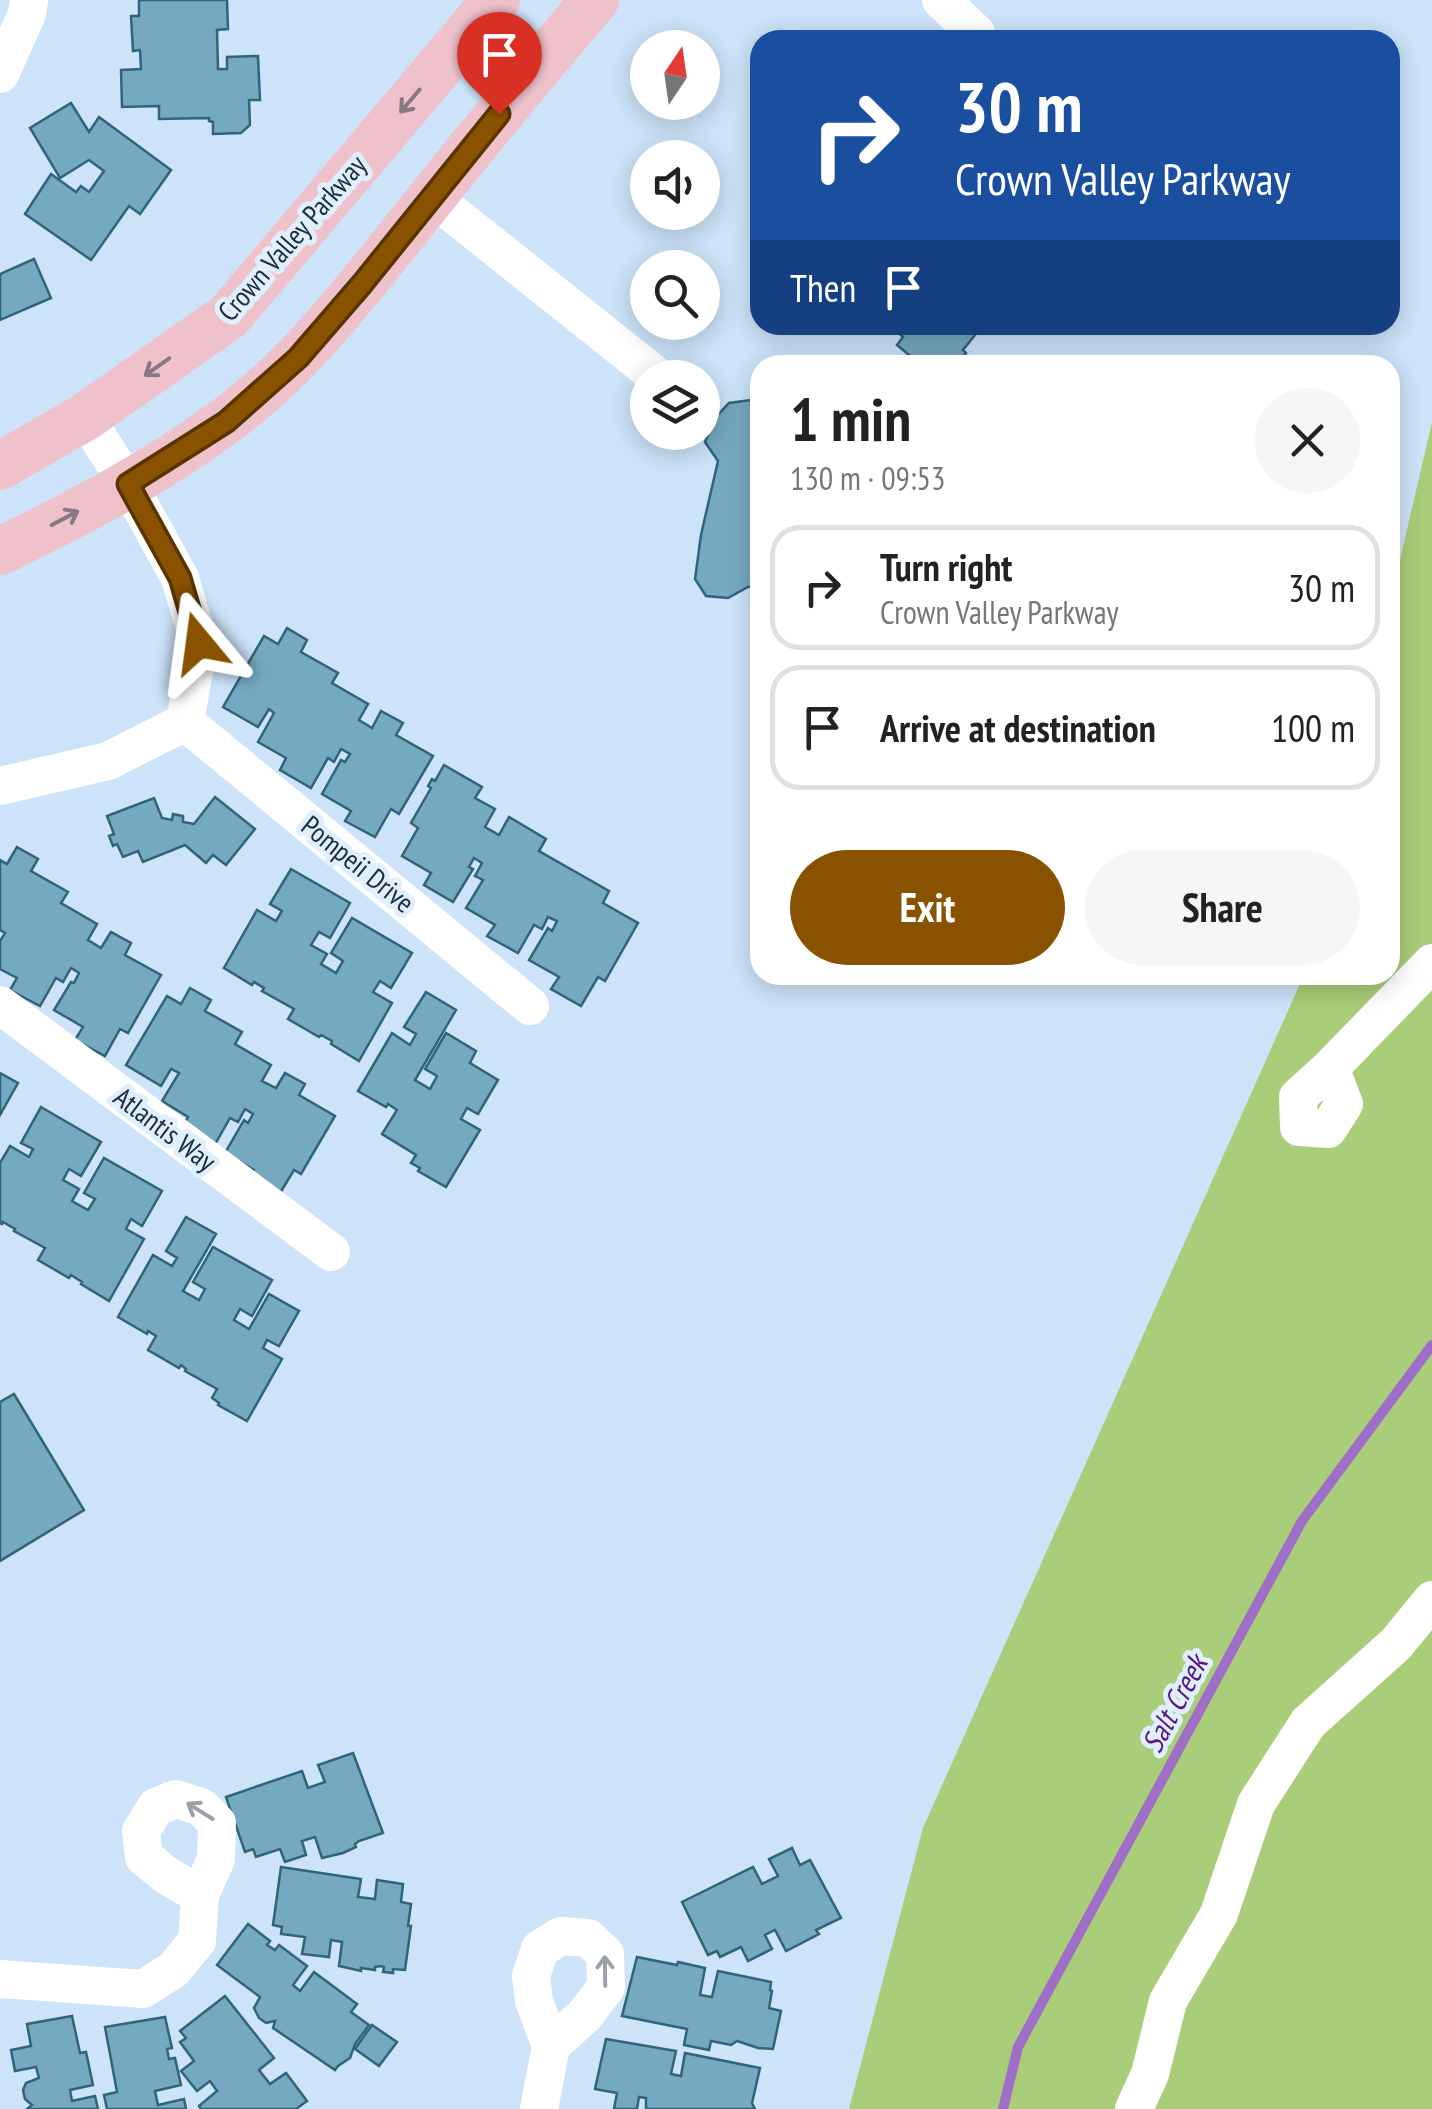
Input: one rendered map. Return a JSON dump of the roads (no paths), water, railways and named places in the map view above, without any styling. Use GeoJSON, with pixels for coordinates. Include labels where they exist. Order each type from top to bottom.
{"type":"FeatureCollection","features":[{"type":"Feature","properties":{"kind":"main road","name":"Crown Valley Parkway"},"geometry":{"type":"LineString","coordinates":[[0,466],[85,418],[229,316],[496,0]]}},
{"type":"Feature","properties":{"kind":"main road"},"geometry":{"type":"LineString","coordinates":[[0,551],[128,484],[226,422],[298,358],[595,0]]}},
{"type":"Feature","properties":{"kind":"street"},"geometry":{"type":"LineString","coordinates":[[0,74],[28,14],[29,0]]}},
{"type":"Feature","properties":{"kind":"street"},"geometry":{"type":"LineString","coordinates":[[942,0],[973,30]]}},
{"type":"Feature","properties":{"kind":"street"},"geometry":{"type":"LineString","coordinates":[[432,197],[636,360]]}},
{"type":"Feature","properties":{"kind":"street"},"geometry":{"type":"LineString","coordinates":[[0,786],[108,761],[185,722],[199,643],[180,578],[128,484],[85,418]]}},
{"type":"Feature","properties":{"kind":"street","name":"Pompeii Drive"},"geometry":{"type":"LineString","coordinates":[[185,722],[530,1006]]}},
{"type":"Feature","properties":{"kind":"street"},"geometry":{"type":"LineString","coordinates":[[1330,1068],[1432,963]]}},
{"type":"Feature","properties":{"kind":"street","name":"Atlantis Way"},"geometry":{"type":"LineString","coordinates":[[0,1005],[330,1252]]}},
{"type":"Feature","properties":{"kind":"street"},"geometry":{"type":"LineString","coordinates":[[1134,2109],[1150,2074],[1168,2000],[1219,1914],[1256,1804],[1308,1722],[1396,1644],[1432,1600]]}},
{"type":"Feature","properties":{"kind":"street"},"geometry":{"type":"LineString","coordinates":[[0,1980],[143,1989],[173,1970],[197,1942],[200,1895]]}},
{"type":"Feature","properties":{"kind":"street"},"geometry":{"type":"LineString","coordinates":[[540,2109],[551,2046]]}},
{"type":"Feature","properties":{"kind":"waterway","name":"Salt Creek"},"geometry":{"type":"LineString","coordinates":[[1003,2109],[1018,2047],[1302,1521],[1432,1345]]}}]}
